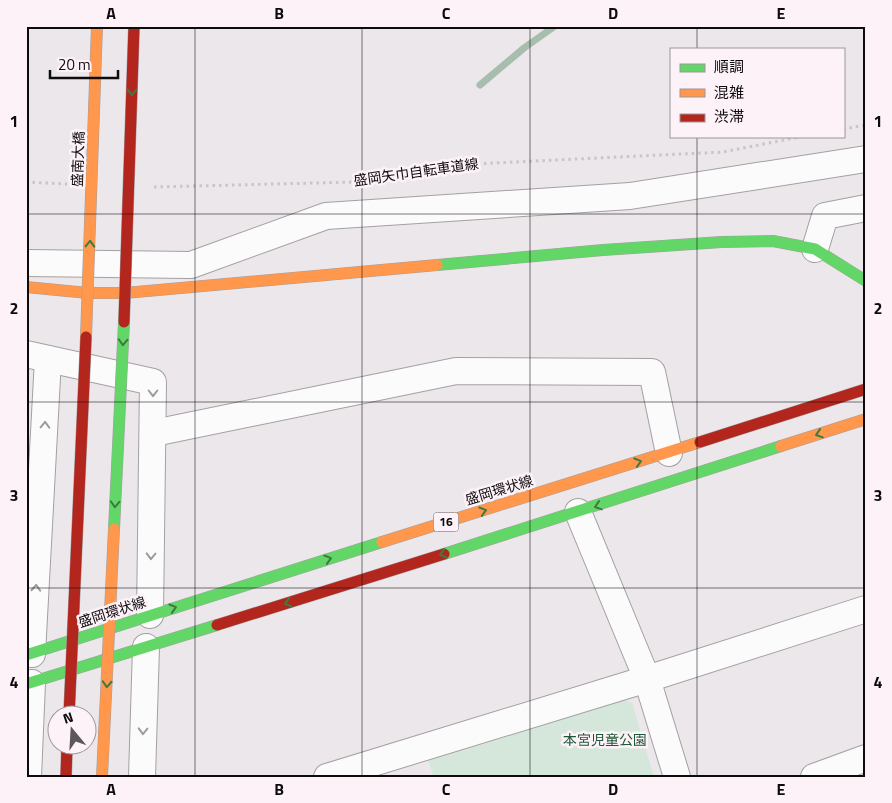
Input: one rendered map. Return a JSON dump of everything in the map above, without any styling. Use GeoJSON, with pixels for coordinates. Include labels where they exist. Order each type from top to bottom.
{"type":"FeatureCollection","features":[{"type":"Feature","properties":{"kind":"street","name":"盛南大橋"},"geometry":{"type":"LineString","coordinates":[[69,706],[88,293],[97,26]]}},
{"type":"Feature","properties":{"kind":"street"},"geometry":{"type":"LineString","coordinates":[[102,777],[126,293],[134,26]]}},
{"type":"Feature","properties":{"kind":"street"},"geometry":{"type":"LineString","coordinates":[[26,263],[191,264],[326,216],[630,196],[866,159]]}},
{"type":"Feature","properties":{"kind":"street"},"geometry":{"type":"LineString","coordinates":[[815,249],[825,216],[866,208]]}},
{"type":"Feature","properties":{"kind":"street"},"geometry":{"type":"LineString","coordinates":[[26,287],[88,293],[126,293],[603,250],[722,242],[773,242],[815,249],[866,281]]}},
{"type":"Feature","properties":{"kind":"street"},"geometry":{"type":"LineString","coordinates":[[29,654],[37,357],[153,382],[154,433],[150,615]]}},
{"type":"Feature","properties":{"kind":"street"},"geometry":{"type":"LineString","coordinates":[[154,433],[456,372],[652,372],[669,452]]}},
{"type":"Feature","properties":{"kind":"street","name":"盛岡環状線"},"geometry":{"type":"LineString","coordinates":[[29,654],[866,390]]}},
{"type":"Feature","properties":{"kind":"street","name":"16"},"geometry":{"type":"LineString","coordinates":[[29,684],[578,512],[866,419]]}},
{"type":"Feature","properties":{"kind":"street"},"geometry":{"type":"LineString","coordinates":[[578,512],[647,679],[677,777]]}},
{"type":"Feature","properties":{"kind":"street"},"geometry":{"type":"LineString","coordinates":[[327,777],[647,679],[866,609]]}},
{"type":"Feature","properties":{"kind":"street"},"geometry":{"type":"LineString","coordinates":[[142,777],[146,647]]}},
{"type":"Feature","properties":{"kind":"street"},"geometry":{"type":"LineString","coordinates":[[28,777],[29,684]]}},
{"type":"Feature","properties":{"kind":"street"},"geometry":{"type":"LineString","coordinates":[[66,777],[67,756]]}},
{"type":"Feature","properties":{"kind":"street"},"geometry":{"type":"LineString","coordinates":[[823,775],[866,758]]}},
{"type":"Feature","properties":{"kind":"path"},"geometry":{"type":"LineString","coordinates":[[844,129],[866,125]]}},
{"type":"Feature","properties":{"kind":"path","name":"盛岡矢巾自転車道線"},"geometry":{"type":"LineString","coordinates":[[145,187],[355,182],[452,165],[722,152],[795,138]]}},
{"type":"Feature","properties":{"kind":"path"},"geometry":{"type":"LineString","coordinates":[[26,182],[76,184]]}},
{"type":"Feature","properties":{"kind":"green space","name":"本宮児童公園"},"geometry":{"type":"Polygon","coordinates":[[[619,698],[632,703],[654,777],[434,777],[427,758],[619,698]]]}},
{"type":"Feature","properties":{"kind":"waterway"},"geometry":{"type":"LineString","coordinates":[[480,85],[524,48],[555,26]]}},
{"type":"Feature","properties":{"kind":"traffic: fast"},"geometry":{"type":"LineString","coordinates":[[437,265],[603,250],[722,242],[773,241],[815,249],[866,281]]}},
{"type":"Feature","properties":{"kind":"traffic: fast"},"geometry":{"type":"LineString","coordinates":[[114,529],[124,322]]}},
{"type":"Feature","properties":{"kind":"traffic: fast"},"geometry":{"type":"LineString","coordinates":[[444,554],[781,446]]}},
{"type":"Feature","properties":{"kind":"traffic: fast"},"geometry":{"type":"LineString","coordinates":[[26,655],[382,542]]}},
{"type":"Feature","properties":{"kind":"traffic: fast"},"geometry":{"type":"LineString","coordinates":[[26,684],[217,625]]}},
{"type":"Feature","properties":{"kind":"traffic: slow"},"geometry":{"type":"LineString","coordinates":[[86,337],[97,26]]}},
{"type":"Feature","properties":{"kind":"traffic: slow"},"geometry":{"type":"LineString","coordinates":[[26,287],[88,293],[125,293],[437,265]]}},
{"type":"Feature","properties":{"kind":"traffic: slow"},"geometry":{"type":"LineString","coordinates":[[781,446],[866,419]]}},
{"type":"Feature","properties":{"kind":"traffic: slow"},"geometry":{"type":"LineString","coordinates":[[382,542],[700,442]]}},
{"type":"Feature","properties":{"kind":"traffic: slow"},"geometry":{"type":"LineString","coordinates":[[102,777],[114,529]]}},
{"type":"Feature","properties":{"kind":"traffic: jam"},"geometry":{"type":"LineString","coordinates":[[124,322],[134,26]]}},
{"type":"Feature","properties":{"kind":"traffic: jam"},"geometry":{"type":"LineString","coordinates":[[69,706],[86,337]]}},
{"type":"Feature","properties":{"kind":"traffic: jam"},"geometry":{"type":"LineString","coordinates":[[700,442],[866,389]]}},
{"type":"Feature","properties":{"kind":"traffic: jam"},"geometry":{"type":"LineString","coordinates":[[217,625],[444,554]]}},
{"type":"Feature","properties":{"kind":"traffic: jam"},"geometry":{"type":"LineString","coordinates":[[66,777],[67,756]]}}]}
